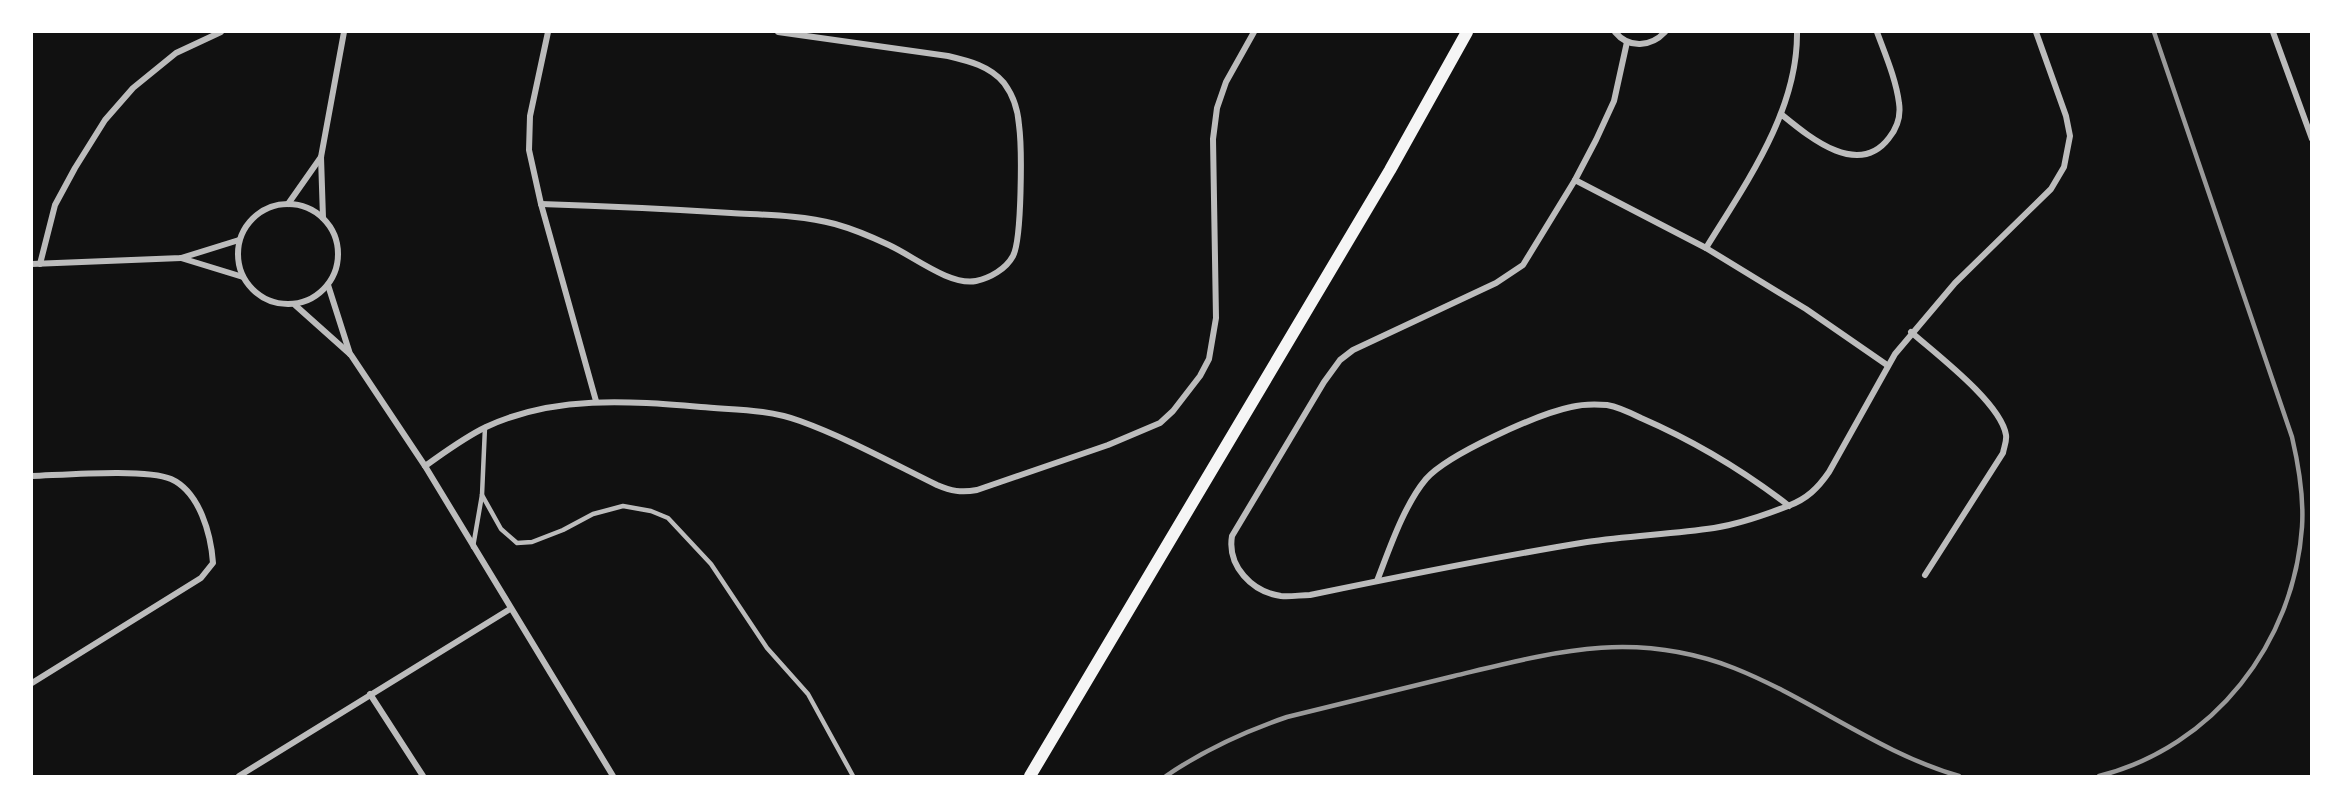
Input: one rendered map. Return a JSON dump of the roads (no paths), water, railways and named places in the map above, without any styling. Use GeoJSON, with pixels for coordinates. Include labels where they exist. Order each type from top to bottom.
{"type":"FeatureCollection","features":[{"type":"Feature","properties":{"kind":"main road"},"geometry":{"type":"LineString","coordinates":[[1030,777],[1390,170],[1467,32]]}},
{"type":"Feature","properties":{"kind":"street"},"geometry":{"type":"LineString","coordinates":[[39,264],[55,205],[105,120],[133,88],[176,53],[221,32]]}},
{"type":"Feature","properties":{"kind":"street"},"geometry":{"type":"LineString","coordinates":[[323,218],[321,157],[344,32]]}},
{"type":"Feature","properties":{"kind":"street"},"geometry":{"type":"LineString","coordinates":[[548,32],[530,116],[529,150],[541,204],[596,401]]}},
{"type":"Feature","properties":{"kind":"street"},"geometry":{"type":"LineString","coordinates":[[541,204],[626,206],[818,220],[874,239],[949,277],[962,281],[975,281],[1001,270],[1013,256],[1017,242],[1020,145],[1019,124],[1013,99],[996,74],[970,62],[948,56],[778,32]]}},
{"type":"Feature","properties":{"kind":"street"},"geometry":{"type":"LineString","coordinates":[[425,466],[485,428],[511,416],[540,408],[596,401],[774,413],[801,421],[936,485],[963,492],[976,490],[1108,445],[1160,423],[1173,411],[1200,376],[1209,359],[1216,318],[1213,139],[1217,108],[1226,82],[1254,32]]}},
{"type":"Feature","properties":{"kind":"street"},"geometry":{"type":"LineString","coordinates":[[1615,32],[1627,42],[1647,44],[1665,32]]}},
{"type":"Feature","properties":{"kind":"street"},"geometry":{"type":"LineString","coordinates":[[1706,248],[1738,195],[1781,114],[1797,58],[1797,32]]}},
{"type":"Feature","properties":{"kind":"street"},"geometry":{"type":"LineString","coordinates":[[1781,114],[1806,134],[1841,153],[1854,155],[1868,153],[1880,147],[1896,129],[1899,104],[1877,32]]}},
{"type":"Feature","properties":{"kind":"street"},"geometry":{"type":"LineString","coordinates":[[1627,42],[1614,101],[1575,180],[1523,265],[1496,283],[1374,338],[1353,350],[1340,360],[1324,382],[1232,536],[1230,546],[1232,558],[1253,585],[1281,596],[1310,595],[1455,564],[1577,544],[1714,528],[1737,523],[1801,501],[1819,487],[1844,446],[1887,365],[1911,332],[1955,283],[2051,189],[2064,167],[2070,136],[2066,116],[2036,32]]}},
{"type":"Feature","properties":{"kind":"street"},"geometry":{"type":"LineString","coordinates":[[2273,32],[2312,140]]}},
{"type":"Feature","properties":{"kind":"street"},"geometry":{"type":"LineString","coordinates":[[288,204],[321,157]]}},
{"type":"Feature","properties":{"kind":"street"},"geometry":{"type":"LineString","coordinates":[[1575,180],[1706,248],[1806,309],[1887,365]]}},
{"type":"Feature","properties":{"kind":"street"},"geometry":{"type":"LineString","coordinates":[[288,204],[306,208],[323,218],[333,233],[338,251],[336,269],[328,285],[313,298],[295,305],[274,303],[255,293],[243,277],[237,259],[239,240],[246,226],[257,214],[272,206],[288,204]]}},
{"type":"Feature","properties":{"kind":"street"},"geometry":{"type":"LineString","coordinates":[[32,264],[181,258],[239,240]]}},
{"type":"Feature","properties":{"kind":"street"},"geometry":{"type":"LineString","coordinates":[[181,258],[243,277]]}},
{"type":"Feature","properties":{"kind":"street"},"geometry":{"type":"LineString","coordinates":[[328,285],[351,355]]}},
{"type":"Feature","properties":{"kind":"street"},"geometry":{"type":"LineString","coordinates":[[295,305],[351,355],[425,466],[613,777]]}},
{"type":"Feature","properties":{"kind":"street"},"geometry":{"type":"LineString","coordinates":[[1911,332],[1987,401],[1999,416],[2007,438],[2003,453],[1924,575]]}},
{"type":"Feature","properties":{"kind":"street"},"geometry":{"type":"LineString","coordinates":[[1377,581],[1402,520],[1426,480],[1440,467],[1458,455],[1528,422],[1570,407],[1590,404],[1610,405],[1669,430],[1749,477],[1789,506]]}},
{"type":"Feature","properties":{"kind":"street"},"geometry":{"type":"LineString","coordinates":[[32,476],[146,474],[170,478],[186,489],[198,508],[212,542],[213,563],[201,578],[32,683]]}},
{"type":"Feature","properties":{"kind":"street"},"geometry":{"type":"LineString","coordinates":[[238,777],[510,609]]}},
{"type":"Feature","properties":{"kind":"street"},"geometry":{"type":"LineString","coordinates":[[370,694],[423,777]]}},
{"type":"Feature","properties":{"kind":"lane"},"geometry":{"type":"LineString","coordinates":[[473,547],[482,495],[485,428]]}},
{"type":"Feature","properties":{"kind":"lane"},"geometry":{"type":"LineString","coordinates":[[482,495],[501,529],[517,543],[532,542],[563,530],[593,514],[623,506],[651,511],[669,518],[711,564],[767,648],[808,694],[853,777]]}},
{"type":"Feature","properties":{"kind":"railway"},"geometry":{"type":"LineString","coordinates":[[2099,776],[2140,762],[2178,741],[2212,715],[2241,684],[2265,649],[2283,611],[2296,570],[2302,527],[2300,482],[2292,437],[2154,32]]}},
{"type":"Feature","properties":{"kind":"railway"},"geometry":{"type":"LineString","coordinates":[[1166,776],[1224,742],[1287,717],[1526,659],[1594,648],[1627,647],[1662,649],[1697,656],[1734,668],[1791,695],[1901,754],[1959,776]]}}]}
